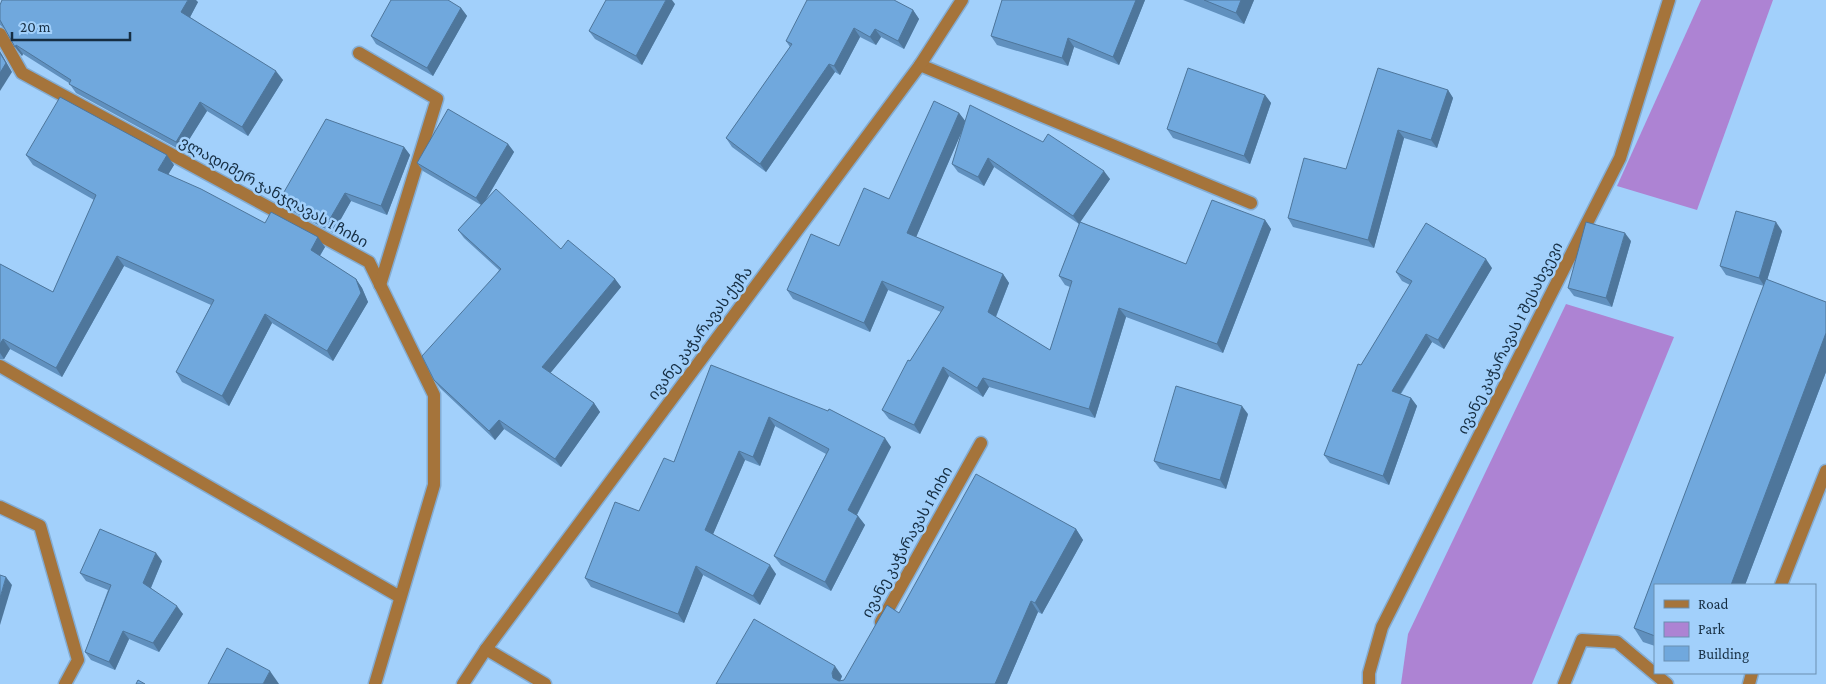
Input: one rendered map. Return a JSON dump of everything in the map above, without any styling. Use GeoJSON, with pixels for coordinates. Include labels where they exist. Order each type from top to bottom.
{"type":"FeatureCollection","features":[{"type":"Feature","properties":{"kind":"street","name":"ივანე კაჭარავას ქუჩა"},"geometry":{"type":"LineString","coordinates":[[463,684],[486,649],[920,65],[962,0]]}},
{"type":"Feature","properties":{"kind":"street","name":"ივანე კაჭარავას I შესახვევი"},"geometry":{"type":"LineString","coordinates":[[1369,684],[1369,673],[1382,627],[1620,158],[1669,0]]}},
{"type":"Feature","properties":{"kind":"street","name":"ვლადიმერ ჯანჯღავას I ჩიხი"},"geometry":{"type":"LineString","coordinates":[[0,34],[22,73],[369,262],[434,396],[434,485],[375,684]]}},
{"type":"Feature","properties":{"kind":"street"},"geometry":{"type":"LineString","coordinates":[[359,53],[437,99],[380,286]]}},
{"type":"Feature","properties":{"kind":"street"},"geometry":{"type":"LineString","coordinates":[[920,65],[1251,203]]}},
{"type":"Feature","properties":{"kind":"street"},"geometry":{"type":"LineString","coordinates":[[0,366],[400,597]]}},
{"type":"Feature","properties":{"kind":"street","name":"ივანე კაჭარავას I ჩიხი"},"geometry":{"type":"LineString","coordinates":[[876,632],[981,443]]}},
{"type":"Feature","properties":{"kind":"street"},"geometry":{"type":"LineString","coordinates":[[1780,584],[1826,471]]}},
{"type":"Feature","properties":{"kind":"street"},"geometry":{"type":"LineString","coordinates":[[0,507],[40,526],[78,660],[65,684]]}},
{"type":"Feature","properties":{"kind":"street"},"geometry":{"type":"LineString","coordinates":[[1564,684],[1582,640],[1617,642],[1654,673]]}},
{"type":"Feature","properties":{"kind":"street"},"geometry":{"type":"LineString","coordinates":[[486,649],[545,684]]}},
{"type":"Feature","properties":{"kind":"street"},"geometry":{"type":"LineString","coordinates":[[1655,674],[1667,684]]}},
{"type":"Feature","properties":{"kind":"green space"},"geometry":{"type":"Polygon","coordinates":[[[1701,0],[1773,0],[1697,210],[1617,186],[1701,0]]]}},
{"type":"Feature","properties":{"kind":"green space"},"geometry":{"type":"Polygon","coordinates":[[[1566,304],[1674,337],[1532,684],[1401,684],[1408,634],[1566,304]]]}},
{"type":"Feature","properties":{"kind":"building"},"geometry":{"type":"Polygon","coordinates":[[[2,0],[188,0],[181,12],[276,71],[242,127],[200,102],[176,142],[69,84],[71,80],[16,45],[15,47],[0,20],[2,0]]]}},
{"type":"Feature","properties":{"kind":"building"},"geometry":{"type":"Polygon","coordinates":[[[391,0],[448,0],[461,8],[427,68],[371,36],[391,0]]]}},
{"type":"Feature","properties":{"kind":"building"},"geometry":{"type":"Polygon","coordinates":[[[606,0],[666,0],[636,56],[589,31],[606,0]]]}},
{"type":"Feature","properties":{"kind":"building"},"geometry":{"type":"Polygon","coordinates":[[[807,0],[894,0],[913,10],[898,41],[875,29],[870,37],[854,28],[834,66],[829,64],[760,164],[726,138],[792,44],[786,41],[807,0]]]}},
{"type":"Feature","properties":{"kind":"building"},"geometry":{"type":"Polygon","coordinates":[[[1002,0],[1136,0],[1113,57],[1068,38],[1062,58],[991,36],[1002,0]]]}},
{"type":"Feature","properties":{"kind":"building"},"geometry":{"type":"Polygon","coordinates":[[[1204,0],[1241,0],[1236,13],[1204,0]]]}},
{"type":"Feature","properties":{"kind":"building"},"geometry":{"type":"Polygon","coordinates":[[[0,53],[6,63],[0,73],[0,53]]]}},
{"type":"Feature","properties":{"kind":"building"},"geometry":{"type":"Polygon","coordinates":[[[1188,68],[1265,95],[1244,156],[1167,129],[1188,68]]]}},
{"type":"Feature","properties":{"kind":"building"},"geometry":{"type":"Polygon","coordinates":[[[1378,68],[1448,90],[1431,140],[1398,130],[1368,240],[1288,218],[1304,158],[1346,169],[1378,68]]]}},
{"type":"Feature","properties":{"kind":"building"},"geometry":{"type":"Polygon","coordinates":[[[60,97],[167,155],[158,170],[201,189],[265,223],[271,212],[318,237],[311,250],[356,279],[361,293],[327,351],[265,314],[222,396],[176,372],[214,300],[117,256],[56,368],[3,339],[0,344],[0,264],[53,292],[96,195],[26,155],[60,97]]]}},
{"type":"Feature","properties":{"kind":"building"},"geometry":{"type":"Polygon","coordinates":[[[934,101],[959,113],[907,233],[1003,274],[988,312],[1050,350],[1072,281],[1059,276],[1080,222],[1186,264],[1212,200],[1265,220],[1217,344],[1119,308],[1089,409],[983,378],[977,388],[943,367],[914,425],[882,410],[908,360],[910,361],[944,307],[882,281],[864,323],[787,290],[811,234],[839,246],[864,188],[889,199],[934,101]]]}},
{"type":"Feature","properties":{"kind":"building"},"geometry":{"type":"Polygon","coordinates":[[[970,105],[1043,142],[1048,134],[1104,171],[1073,216],[988,158],[978,177],[952,164],[970,105]]]}},
{"type":"Feature","properties":{"kind":"building"},"geometry":{"type":"Polygon","coordinates":[[[448,109],[508,144],[476,198],[417,163],[448,109]]]}},
{"type":"Feature","properties":{"kind":"building"},"geometry":{"type":"Polygon","coordinates":[[[326,119],[404,147],[381,206],[345,193],[327,224],[280,199],[326,119]]]}},
{"type":"Feature","properties":{"kind":"building"},"geometry":{"type":"Polygon","coordinates":[[[496,189],[561,249],[568,240],[615,279],[542,367],[594,403],[555,459],[499,420],[489,431],[434,380],[422,356],[501,269],[458,230],[496,189]]]}},
{"type":"Feature","properties":{"kind":"building"},"geometry":{"type":"Polygon","coordinates":[[[1736,211],[1776,222],[1759,278],[1720,266],[1736,211]]]}},
{"type":"Feature","properties":{"kind":"building"},"geometry":{"type":"Polygon","coordinates":[[[1586,222],[1625,233],[1606,298],[1568,288],[1586,222]]]}},
{"type":"Feature","properties":{"kind":"building"},"geometry":{"type":"Polygon","coordinates":[[[1426,223],[1486,259],[1438,340],[1426,334],[1392,391],[1411,398],[1383,476],[1324,455],[1358,364],[1361,365],[1412,281],[1396,272],[1426,223]]]}},
{"type":"Feature","properties":{"kind":"building"},"geometry":{"type":"Polygon","coordinates":[[[1766,279],[1826,302],[1826,333],[1731,584],[1654,584],[1654,636],[1634,628],[1766,279]]]}},
{"type":"Feature","properties":{"kind":"building"},"geometry":{"type":"Polygon","coordinates":[[[711,365],[828,411],[829,409],[885,438],[848,510],[858,516],[825,582],[774,556],[829,449],[769,417],[753,457],[739,451],[705,530],[770,565],[753,596],[696,566],[678,614],[585,578],[615,502],[639,511],[664,458],[674,462],[711,365]]]}},
{"type":"Feature","properties":{"kind":"building"},"geometry":{"type":"Polygon","coordinates":[[[1176,386],[1242,406],[1220,480],[1154,461],[1176,386]]]}},
{"type":"Feature","properties":{"kind":"building"},"geometry":{"type":"Polygon","coordinates":[[[976,474],[1076,529],[1035,603],[1031,601],[995,684],[716,684],[754,619],[835,666],[832,673],[833,678],[839,681],[844,680],[887,605],[899,613],[976,474]]]}},
{"type":"Feature","properties":{"kind":"building"},"geometry":{"type":"Polygon","coordinates":[[[100,529],[156,553],[143,583],[177,606],[153,643],[123,631],[109,662],[85,652],[111,585],[80,573],[100,529]]]}},
{"type":"Feature","properties":{"kind":"building"},"geometry":{"type":"Polygon","coordinates":[[[0,575],[6,577],[0,598],[0,575]]]}},
{"type":"Feature","properties":{"kind":"building"},"geometry":{"type":"Polygon","coordinates":[[[227,648],[270,671],[263,684],[208,684],[227,648]]]}},
{"type":"Feature","properties":{"kind":"building"},"geometry":{"type":"Polygon","coordinates":[[[138,680],[145,684],[136,684],[138,680]]]}}]}
